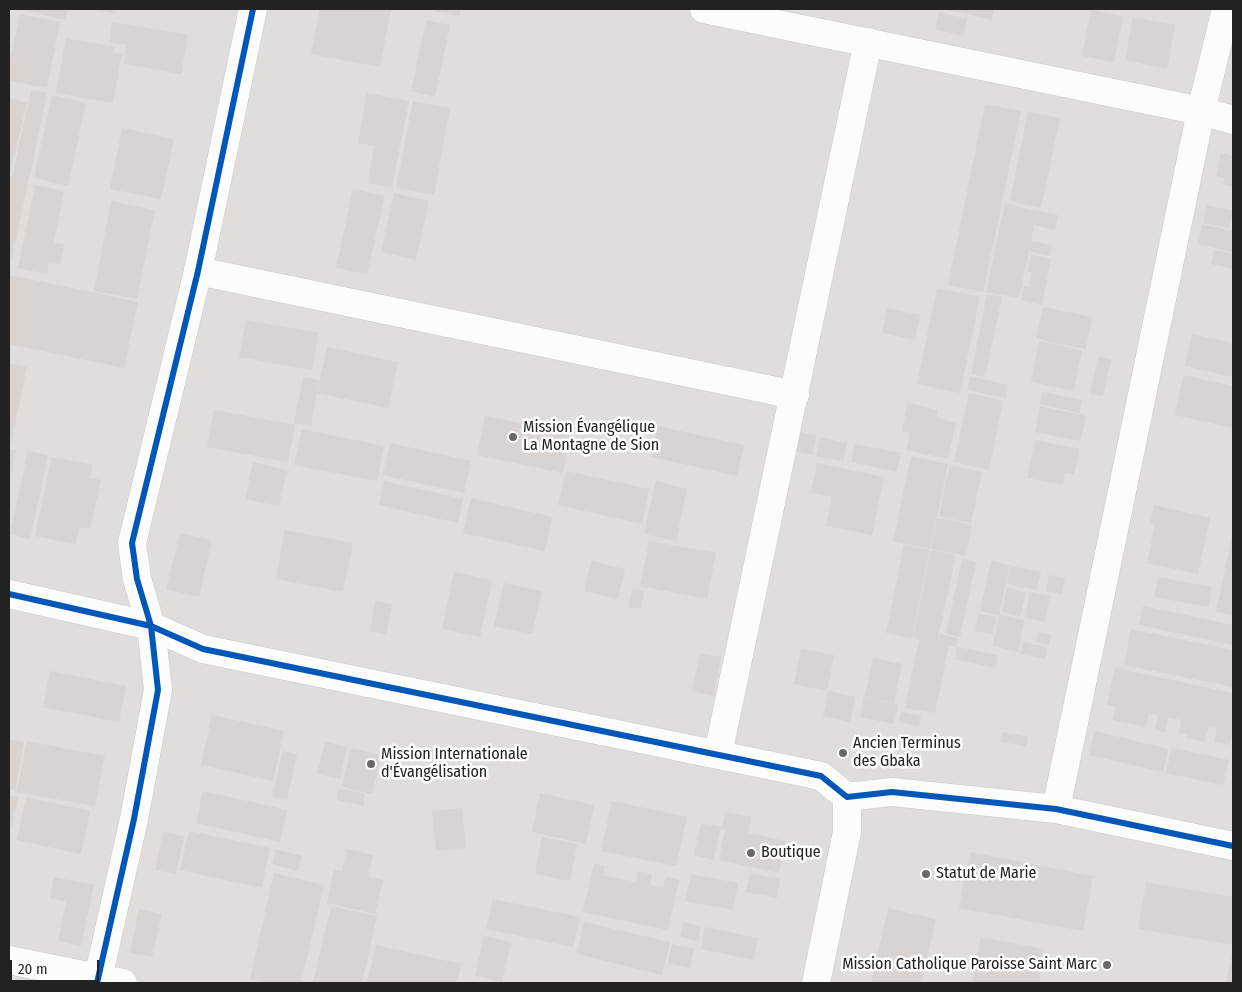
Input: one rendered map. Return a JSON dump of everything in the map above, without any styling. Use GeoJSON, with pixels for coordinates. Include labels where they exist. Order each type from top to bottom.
{"type":"FeatureCollection","features":[{"type":"Feature","properties":{"kind":"street"},"geometry":{"type":"LineString","coordinates":[[9,960],[106,982],[158,690],[151,626],[137,578],[132,543],[198,271],[253,9]]}},
{"type":"Feature","properties":{"kind":"street"},"geometry":{"type":"LineString","coordinates":[[704,9],[1201,111],[1233,120]]}},
{"type":"Feature","properties":{"kind":"street"},"geometry":{"type":"LineString","coordinates":[[1056,810],[1201,111],[1226,9]]}},
{"type":"Feature","properties":{"kind":"street"},"geometry":{"type":"LineString","coordinates":[[718,754],[868,42]]}},
{"type":"Feature","properties":{"kind":"street"},"geometry":{"type":"LineString","coordinates":[[198,271],[795,395]]}},
{"type":"Feature","properties":{"kind":"street"},"geometry":{"type":"LineString","coordinates":[[9,594],[151,626],[203,649],[821,776],[847,797],[892,792],[1056,810],[1233,846]]}},
{"type":"Feature","properties":{"kind":"street"},"geometry":{"type":"LineString","coordinates":[[816,983],[847,832],[847,797]]}},
{"type":"Feature","properties":{"kind":"shaded area"},"geometry":{"type":"Polygon","coordinates":[[[9,9],[1233,9],[1233,983],[9,983],[9,9]]]}},
{"type":"Feature","properties":{"kind":"building"},"geometry":{"type":"Polygon","coordinates":[[[19,9],[68,9],[65,20],[19,9]]]}},
{"type":"Feature","properties":{"kind":"building"},"geometry":{"type":"Polygon","coordinates":[[[94,9],[116,9],[115,14],[94,9]]]}},
{"type":"Feature","properties":{"kind":"building"},"geometry":{"type":"Polygon","coordinates":[[[320,9],[391,10],[380,67],[311,54],[320,9]]]}},
{"type":"Feature","properties":{"kind":"building"},"geometry":{"type":"Polygon","coordinates":[[[435,9],[461,9],[459,16],[434,11],[435,9]]]}},
{"type":"Feature","properties":{"kind":"building"},"geometry":{"type":"Polygon","coordinates":[[[944,9],[994,9],[992,20],[944,9]]]}},
{"type":"Feature","properties":{"kind":"building"},"geometry":{"type":"Polygon","coordinates":[[[1091,10],[1123,16],[1114,62],[1082,56],[1091,10]]]}},
{"type":"Feature","properties":{"kind":"building"},"geometry":{"type":"Polygon","coordinates":[[[939,12],[967,19],[963,36],[935,29],[939,12]]]}},
{"type":"Feature","properties":{"kind":"building"},"geometry":{"type":"Polygon","coordinates":[[[20,14],[60,22],[47,88],[9,81],[9,66],[20,14]]]}},
{"type":"Feature","properties":{"kind":"building"},"geometry":{"type":"Polygon","coordinates":[[[1133,17],[1175,25],[1167,69],[1125,60],[1133,17]]]}},
{"type":"Feature","properties":{"kind":"building"},"geometry":{"type":"Polygon","coordinates":[[[426,20],[450,25],[435,97],[411,91],[426,20]]]}},
{"type":"Feature","properties":{"kind":"building"},"geometry":{"type":"Polygon","coordinates":[[[112,22],[188,35],[181,74],[124,64],[127,45],[109,42],[112,22]]]}},
{"type":"Feature","properties":{"kind":"building"},"geometry":{"type":"Polygon","coordinates":[[[66,38],[114,47],[112,53],[122,54],[113,103],[56,93],[66,38]]]}},
{"type":"Feature","properties":{"kind":"building"},"geometry":{"type":"Polygon","coordinates":[[[31,90],[47,93],[12,258],[9,257],[9,176],[12,177],[31,90]]]}},
{"type":"Feature","properties":{"kind":"building"},"geometry":{"type":"Polygon","coordinates":[[[367,93],[409,101],[392,187],[368,183],[374,146],[358,143],[367,93]]]}},
{"type":"Feature","properties":{"kind":"building"},"geometry":{"type":"Polygon","coordinates":[[[52,95],[86,103],[68,186],[34,178],[52,95]]]}},
{"type":"Feature","properties":{"kind":"building"},"geometry":{"type":"Polygon","coordinates":[[[9,98],[27,103],[9,176],[9,98]]]}},
{"type":"Feature","properties":{"kind":"building"},"geometry":{"type":"Polygon","coordinates":[[[413,101],[450,108],[434,195],[396,188],[413,101]]]}},
{"type":"Feature","properties":{"kind":"building"},"geometry":{"type":"Polygon","coordinates":[[[985,104],[1021,111],[983,292],[948,285],[985,104]]]}},
{"type":"Feature","properties":{"kind":"building"},"geometry":{"type":"Polygon","coordinates":[[[1028,112],[1060,118],[1041,208],[1010,201],[1028,112]]]}},
{"type":"Feature","properties":{"kind":"building"},"geometry":{"type":"Polygon","coordinates":[[[122,128],[174,139],[161,199],[110,189],[122,128]]]}},
{"type":"Feature","properties":{"kind":"building"},"geometry":{"type":"Polygon","coordinates":[[[1221,153],[1233,156],[1233,187],[1223,185],[1225,178],[1216,176],[1221,153]]]}},
{"type":"Feature","properties":{"kind":"building"},"geometry":{"type":"Polygon","coordinates":[[[35,185],[64,191],[54,242],[64,244],[60,264],[49,262],[47,274],[18,268],[35,185]]]}},
{"type":"Feature","properties":{"kind":"building"},"geometry":{"type":"Polygon","coordinates":[[[353,189],[385,196],[367,274],[336,268],[353,189]]]}},
{"type":"Feature","properties":{"kind":"building"},"geometry":{"type":"Polygon","coordinates":[[[394,193],[429,201],[416,260],[381,252],[394,193]]]}},
{"type":"Feature","properties":{"kind":"building"},"geometry":{"type":"Polygon","coordinates":[[[111,201],[155,210],[137,299],[94,291],[111,201]]]}},
{"type":"Feature","properties":{"kind":"building"},"geometry":{"type":"Polygon","coordinates":[[[1005,204],[1058,215],[1055,230],[1034,225],[1031,241],[1052,245],[1050,256],[1029,251],[1019,298],[986,292],[1005,204]]]}},
{"type":"Feature","properties":{"kind":"building"},"geometry":{"type":"Polygon","coordinates":[[[1207,205],[1233,211],[1229,228],[1203,223],[1207,205]]]}},
{"type":"Feature","properties":{"kind":"building"},"geometry":{"type":"Polygon","coordinates":[[[1202,224],[1233,231],[1232,252],[1198,244],[1202,224]]]}},
{"type":"Feature","properties":{"kind":"building"},"geometry":{"type":"Polygon","coordinates":[[[1214,250],[1233,254],[1233,269],[1211,264],[1214,250]]]}},
{"type":"Feature","properties":{"kind":"building"},"geometry":{"type":"Polygon","coordinates":[[[1031,255],[1051,259],[1042,305],[1021,300],[1024,286],[1029,287],[1032,272],[1028,271],[1031,255]]]}},
{"type":"Feature","properties":{"kind":"building"},"geometry":{"type":"Polygon","coordinates":[[[10,275],[138,302],[124,368],[9,344],[10,275]]]}},
{"type":"Feature","properties":{"kind":"building"},"geometry":{"type":"Polygon","coordinates":[[[937,288],[980,297],[960,393],[917,384],[937,288]]]}},
{"type":"Feature","properties":{"kind":"building"},"geometry":{"type":"Polygon","coordinates":[[[987,294],[1002,297],[985,377],[971,374],[987,294]]]}},
{"type":"Feature","properties":{"kind":"building"},"geometry":{"type":"Polygon","coordinates":[[[1043,307],[1092,317],[1086,349],[1036,339],[1043,307]]]}},
{"type":"Feature","properties":{"kind":"building"},"geometry":{"type":"Polygon","coordinates":[[[887,308],[920,315],[915,340],[882,333],[887,308]]]}},
{"type":"Feature","properties":{"kind":"building"},"geometry":{"type":"Polygon","coordinates":[[[246,320],[319,333],[312,370],[239,357],[246,320]]]}},
{"type":"Feature","properties":{"kind":"building"},"geometry":{"type":"Polygon","coordinates":[[[1192,334],[1233,343],[1233,377],[1185,366],[1192,334]]]}},
{"type":"Feature","properties":{"kind":"building"},"geometry":{"type":"Polygon","coordinates":[[[1039,341],[1082,351],[1074,391],[1031,382],[1039,341]]]}},
{"type":"Feature","properties":{"kind":"building"},"geometry":{"type":"Polygon","coordinates":[[[327,347],[398,362],[388,408],[317,393],[327,347]]]}},
{"type":"Feature","properties":{"kind":"building"},"geometry":{"type":"Polygon","coordinates":[[[1098,356],[1111,359],[1103,396],[1090,394],[1098,356]]]}},
{"type":"Feature","properties":{"kind":"building"},"geometry":{"type":"Polygon","coordinates":[[[9,363],[27,367],[10,449],[9,448],[9,363]]]}},
{"type":"Feature","properties":{"kind":"building"},"geometry":{"type":"Polygon","coordinates":[[[1183,375],[1233,386],[1233,428],[1175,415],[1183,375]]]}},
{"type":"Feature","properties":{"kind":"building"},"geometry":{"type":"Polygon","coordinates":[[[970,376],[1008,385],[1006,398],[967,390],[970,376]]]}},
{"type":"Feature","properties":{"kind":"building"},"geometry":{"type":"Polygon","coordinates":[[[303,377],[319,380],[311,426],[294,423],[303,377]]]}},
{"type":"Feature","properties":{"kind":"building"},"geometry":{"type":"Polygon","coordinates":[[[1043,392],[1082,400],[1079,413],[1040,404],[1043,392]]]}},
{"type":"Feature","properties":{"kind":"building"},"geometry":{"type":"Polygon","coordinates":[[[969,393],[1003,401],[989,470],[954,462],[969,393]]]}},
{"type":"Feature","properties":{"kind":"building"},"geometry":{"type":"Polygon","coordinates":[[[908,403],[938,410],[936,418],[956,423],[948,459],[906,450],[910,433],[902,431],[908,403]]]}},
{"type":"Feature","properties":{"kind":"building"},"geometry":{"type":"Polygon","coordinates":[[[1040,406],[1086,416],[1081,441],[1035,432],[1040,406]]]}},
{"type":"Feature","properties":{"kind":"building"},"geometry":{"type":"Polygon","coordinates":[[[214,410],[295,425],[288,462],[207,447],[214,410]]]}},
{"type":"Feature","properties":{"kind":"building"},"geometry":{"type":"Polygon","coordinates":[[[485,416],[570,433],[563,473],[477,455],[485,416]]]}},
{"type":"Feature","properties":{"kind":"building"},"geometry":{"type":"Polygon","coordinates":[[[658,426],[744,445],[737,476],[651,457],[658,426]]]}},
{"type":"Feature","properties":{"kind":"building"},"geometry":{"type":"Polygon","coordinates":[[[302,429],[384,446],[377,481],[294,465],[302,429]]]}},
{"type":"Feature","properties":{"kind":"building"},"geometry":{"type":"Polygon","coordinates":[[[790,430],[816,436],[812,455],[786,449],[790,430]]]}},
{"type":"Feature","properties":{"kind":"building"},"geometry":{"type":"Polygon","coordinates":[[[820,437],[847,443],[843,461],[816,456],[820,437]]]}},
{"type":"Feature","properties":{"kind":"building"},"geometry":{"type":"Polygon","coordinates":[[[1035,440],[1080,449],[1074,475],[1065,473],[1063,485],[1027,478],[1035,440]]]}},
{"type":"Feature","properties":{"kind":"building"},"geometry":{"type":"Polygon","coordinates":[[[390,443],[471,461],[464,493],[383,475],[390,443]]]}},
{"type":"Feature","properties":{"kind":"building"},"geometry":{"type":"Polygon","coordinates":[[[855,444],[901,453],[897,472],[851,462],[855,444]]]}},
{"type":"Feature","properties":{"kind":"building"},"geometry":{"type":"Polygon","coordinates":[[[9,449],[16,450],[10,482],[9,481],[9,449]]]}},
{"type":"Feature","properties":{"kind":"building"},"geometry":{"type":"Polygon","coordinates":[[[28,451],[48,455],[30,539],[10,534],[28,451]]]}},
{"type":"Feature","properties":{"kind":"building"},"geometry":{"type":"Polygon","coordinates":[[[911,456],[948,464],[930,549],[893,542],[911,456]]]}},
{"type":"Feature","properties":{"kind":"building"},"geometry":{"type":"Polygon","coordinates":[[[52,457],[93,465],[90,478],[101,480],[90,529],[79,527],[76,544],[35,536],[52,457]]]}},
{"type":"Feature","properties":{"kind":"building"},"geometry":{"type":"Polygon","coordinates":[[[253,462],[287,470],[279,506],[245,499],[253,462]]]}},
{"type":"Feature","properties":{"kind":"building"},"geometry":{"type":"Polygon","coordinates":[[[817,463],[884,477],[872,535],[826,526],[832,497],[811,492],[817,463]]]}},
{"type":"Feature","properties":{"kind":"building"},"geometry":{"type":"Polygon","coordinates":[[[950,465],[982,472],[971,523],[939,516],[950,465]]]}},
{"type":"Feature","properties":{"kind":"building"},"geometry":{"type":"Polygon","coordinates":[[[566,471],[649,489],[642,524],[558,505],[566,471]]]}},
{"type":"Feature","properties":{"kind":"building"},"geometry":{"type":"Polygon","coordinates":[[[384,481],[463,499],[458,523],[379,505],[384,481]]]}},
{"type":"Feature","properties":{"kind":"building"},"geometry":{"type":"Polygon","coordinates":[[[656,481],[687,489],[676,541],[644,534],[656,481]]]}},
{"type":"Feature","properties":{"kind":"building"},"geometry":{"type":"Polygon","coordinates":[[[471,498],[552,517],[545,551],[463,533],[471,498]]]}},
{"type":"Feature","properties":{"kind":"building"},"geometry":{"type":"Polygon","coordinates":[[[1154,505],[1210,518],[1198,574],[1147,563],[1155,524],[1150,523],[1154,505]]]}},
{"type":"Feature","properties":{"kind":"building"},"geometry":{"type":"Polygon","coordinates":[[[937,518],[972,525],[966,556],[931,549],[937,518]]]}},
{"type":"Feature","properties":{"kind":"building"},"geometry":{"type":"Polygon","coordinates":[[[285,530],[353,543],[343,592],[276,579],[285,530]]]}},
{"type":"Feature","properties":{"kind":"building"},"geometry":{"type":"Polygon","coordinates":[[[180,533],[212,540],[199,597],[166,589],[180,533]]]}},
{"type":"Feature","properties":{"kind":"building"},"geometry":{"type":"Polygon","coordinates":[[[1233,536],[1233,615],[1216,612],[1233,536]]]}},
{"type":"Feature","properties":{"kind":"building"},"geometry":{"type":"Polygon","coordinates":[[[649,541],[716,553],[707,599],[640,586],[649,541]]]}},
{"type":"Feature","properties":{"kind":"building"},"geometry":{"type":"Polygon","coordinates":[[[904,545],[930,550],[912,638],[886,633],[904,545]]]}},
{"type":"Feature","properties":{"kind":"building"},"geometry":{"type":"Polygon","coordinates":[[[931,550],[956,555],[937,643],[940,634],[958,638],[956,647],[949,645],[935,713],[905,708],[919,639],[913,637],[931,550]]]}},
{"type":"Feature","properties":{"kind":"building"},"geometry":{"type":"Polygon","coordinates":[[[962,559],[976,562],[960,637],[946,634],[962,559]]]}},
{"type":"Feature","properties":{"kind":"building"},"geometry":{"type":"Polygon","coordinates":[[[591,561],[625,569],[618,599],[584,591],[591,561]]]}},
{"type":"Feature","properties":{"kind":"building"},"geometry":{"type":"Polygon","coordinates":[[[991,561],[1010,565],[999,615],[980,611],[991,561]]]}},
{"type":"Feature","properties":{"kind":"building"},"geometry":{"type":"Polygon","coordinates":[[[1011,566],[1041,572],[1037,590],[1007,584],[1011,566]]]}},
{"type":"Feature","properties":{"kind":"building"},"geometry":{"type":"Polygon","coordinates":[[[454,572],[492,580],[480,637],[442,629],[454,572]]]}},
{"type":"Feature","properties":{"kind":"building"},"geometry":{"type":"Polygon","coordinates":[[[1049,575],[1065,578],[1062,594],[1046,591],[1049,575]]]}},
{"type":"Feature","properties":{"kind":"building"},"geometry":{"type":"Polygon","coordinates":[[[1158,577],[1212,587],[1209,607],[1154,597],[1158,577]]]}},
{"type":"Feature","properties":{"kind":"building"},"geometry":{"type":"Polygon","coordinates":[[[504,583],[542,591],[532,634],[494,626],[504,583]]]}},
{"type":"Feature","properties":{"kind":"building"},"geometry":{"type":"Polygon","coordinates":[[[1007,588],[1026,593],[1020,616],[1002,612],[1007,588]]]}},
{"type":"Feature","properties":{"kind":"building"},"geometry":{"type":"Polygon","coordinates":[[[632,589],[644,591],[641,609],[628,607],[632,589]]]}},
{"type":"Feature","properties":{"kind":"building"},"geometry":{"type":"Polygon","coordinates":[[[1030,592],[1050,596],[1045,622],[1025,618],[1030,592]]]}},
{"type":"Feature","properties":{"kind":"building"},"geometry":{"type":"Polygon","coordinates":[[[375,601],[392,604],[386,634],[370,631],[375,601]]]}},
{"type":"Feature","properties":{"kind":"building"},"geometry":{"type":"Polygon","coordinates":[[[1143,606],[1233,625],[1233,645],[1139,625],[1143,606]]]}},
{"type":"Feature","properties":{"kind":"building"},"geometry":{"type":"Polygon","coordinates":[[[978,614],[996,617],[993,634],[975,631],[978,614]]]}},
{"type":"Feature","properties":{"kind":"building"},"geometry":{"type":"Polygon","coordinates":[[[999,615],[1024,620],[1018,652],[993,646],[999,615]]]}},
{"type":"Feature","properties":{"kind":"building"},"geometry":{"type":"Polygon","coordinates":[[[1131,629],[1233,650],[1233,687],[1124,665],[1131,629]]]}},
{"type":"Feature","properties":{"kind":"building"},"geometry":{"type":"Polygon","coordinates":[[[1038,632],[1051,634],[1049,645],[1036,642],[1038,632]]]}},
{"type":"Feature","properties":{"kind":"building"},"geometry":{"type":"Polygon","coordinates":[[[1023,642],[1047,647],[1045,659],[1020,654],[1023,642]]]}},
{"type":"Feature","properties":{"kind":"building"},"geometry":{"type":"Polygon","coordinates":[[[957,647],[998,655],[996,668],[955,659],[957,647]]]}},
{"type":"Feature","properties":{"kind":"building"},"geometry":{"type":"Polygon","coordinates":[[[801,649],[834,655],[827,691],[794,684],[801,649]]]}},
{"type":"Feature","properties":{"kind":"building"},"geometry":{"type":"Polygon","coordinates":[[[700,653],[721,657],[713,696],[692,691],[700,653]]]}},
{"type":"Feature","properties":{"kind":"building"},"geometry":{"type":"Polygon","coordinates":[[[873,658],[902,664],[894,703],[865,697],[873,658]]]}},
{"type":"Feature","properties":{"kind":"building"},"geometry":{"type":"Polygon","coordinates":[[[1115,668],[1233,693],[1233,731],[1230,745],[1214,742],[1217,728],[1209,726],[1205,742],[1186,738],[1187,734],[1179,733],[1181,720],[1168,717],[1165,732],[1155,730],[1158,715],[1149,713],[1146,727],[1113,720],[1116,707],[1107,705],[1115,668]]]}},
{"type":"Feature","properties":{"kind":"building"},"geometry":{"type":"Polygon","coordinates":[[[50,671],[126,686],[119,722],[43,707],[50,671]]]}},
{"type":"Feature","properties":{"kind":"building"},"geometry":{"type":"Polygon","coordinates":[[[828,691],[855,697],[850,722],[823,716],[828,691]]]}},
{"type":"Feature","properties":{"kind":"building"},"geometry":{"type":"Polygon","coordinates":[[[864,697],[898,705],[894,724],[860,717],[864,697]]]}},
{"type":"Feature","properties":{"kind":"building"},"geometry":{"type":"Polygon","coordinates":[[[901,712],[921,716],[919,726],[898,722],[901,712]]]}},
{"type":"Feature","properties":{"kind":"building"},"geometry":{"type":"Polygon","coordinates":[[[212,715],[284,731],[273,781],[201,765],[212,715]]]}},
{"type":"Feature","properties":{"kind":"building"},"geometry":{"type":"Polygon","coordinates":[[[1095,731],[1168,749],[1163,772],[1089,755],[1095,731]]]}},
{"type":"Feature","properties":{"kind":"building"},"geometry":{"type":"Polygon","coordinates":[[[1002,732],[1028,737],[1026,747],[1000,741],[1002,732]]]}},
{"type":"Feature","properties":{"kind":"building"},"geometry":{"type":"Polygon","coordinates":[[[9,739],[24,742],[15,790],[9,789],[9,739]]]}},
{"type":"Feature","properties":{"kind":"building"},"geometry":{"type":"Polygon","coordinates":[[[27,741],[105,756],[95,806],[17,792],[27,741]]]}},
{"type":"Feature","properties":{"kind":"building"},"geometry":{"type":"Polygon","coordinates":[[[325,742],[347,747],[340,779],[317,774],[325,742]]]}},
{"type":"Feature","properties":{"kind":"building"},"geometry":{"type":"Polygon","coordinates":[[[351,748],[381,755],[372,794],[342,787],[351,748]]]}},
{"type":"Feature","properties":{"kind":"building"},"geometry":{"type":"Polygon","coordinates":[[[1172,748],[1229,760],[1223,785],[1166,773],[1172,748]]]}},
{"type":"Feature","properties":{"kind":"building"},"geometry":{"type":"Polygon","coordinates":[[[283,751],[297,754],[287,800],[272,797],[283,751]]]}},
{"type":"Feature","properties":{"kind":"building"},"geometry":{"type":"Polygon","coordinates":[[[339,788],[365,794],[363,806],[337,800],[339,788]]]}},
{"type":"Feature","properties":{"kind":"building"},"geometry":{"type":"Polygon","coordinates":[[[203,791],[287,810],[280,842],[196,823],[203,791]]]}},
{"type":"Feature","properties":{"kind":"building"},"geometry":{"type":"Polygon","coordinates":[[[540,793],[594,805],[586,844],[532,832],[540,793]]]}},
{"type":"Feature","properties":{"kind":"building"},"geometry":{"type":"Polygon","coordinates":[[[9,795],[18,797],[10,837],[9,837],[9,795]]]}},
{"type":"Feature","properties":{"kind":"building"},"geometry":{"type":"Polygon","coordinates":[[[26,797],[90,811],[81,854],[17,840],[26,797]]]}},
{"type":"Feature","properties":{"kind":"building"},"geometry":{"type":"Polygon","coordinates":[[[612,801],[687,817],[676,866],[601,851],[612,801]]]}},
{"type":"Feature","properties":{"kind":"building"},"geometry":{"type":"Polygon","coordinates":[[[462,808],[466,848],[436,851],[432,811],[462,808]]]}},
{"type":"Feature","properties":{"kind":"building"},"geometry":{"type":"Polygon","coordinates":[[[725,812],[751,817],[748,833],[786,841],[779,873],[719,860],[725,829],[722,828],[725,812]]]}},
{"type":"Feature","properties":{"kind":"building"},"geometry":{"type":"Polygon","coordinates":[[[701,823],[721,827],[713,860],[694,855],[701,823]]]}},
{"type":"Feature","properties":{"kind":"building"},"geometry":{"type":"Polygon","coordinates":[[[189,831],[270,848],[262,888],[180,870],[189,831]]]}},
{"type":"Feature","properties":{"kind":"building"},"geometry":{"type":"Polygon","coordinates":[[[163,832],[184,836],[176,874],[155,870],[163,832]]]}},
{"type":"Feature","properties":{"kind":"building"},"geometry":{"type":"Polygon","coordinates":[[[542,837],[577,844],[570,881],[535,874],[542,837]]]}},
{"type":"Feature","properties":{"kind":"building"},"geometry":{"type":"Polygon","coordinates":[[[275,849],[302,856],[298,871],[272,864],[275,849]]]}},
{"type":"Feature","properties":{"kind":"building"},"geometry":{"type":"Polygon","coordinates":[[[347,849],[373,855],[368,877],[383,880],[375,914],[327,903],[334,870],[342,871],[347,849]]]}},
{"type":"Feature","properties":{"kind":"building"},"geometry":{"type":"Polygon","coordinates":[[[970,852],[1093,876],[1083,931],[959,908],[970,852]]]}},
{"type":"Feature","properties":{"kind":"building"},"geometry":{"type":"Polygon","coordinates":[[[594,863],[605,866],[603,875],[636,882],[638,871],[652,874],[650,885],[663,888],[666,877],[679,880],[668,930],[583,912],[594,863]]]}},
{"type":"Feature","properties":{"kind":"building"},"geometry":{"type":"Polygon","coordinates":[[[274,873],[324,885],[301,983],[267,983],[250,979],[274,873]]]}},
{"type":"Feature","properties":{"kind":"building"},"geometry":{"type":"Polygon","coordinates":[[[750,873],[780,879],[777,898],[746,892],[750,873]]]}},
{"type":"Feature","properties":{"kind":"building"},"geometry":{"type":"Polygon","coordinates":[[[691,874],[738,883],[733,910],[685,901],[691,874]]]}},
{"type":"Feature","properties":{"kind":"building"},"geometry":{"type":"Polygon","coordinates":[[[54,877],[94,885],[81,946],[58,941],[66,902],[50,898],[54,877]]]}},
{"type":"Feature","properties":{"kind":"building"},"geometry":{"type":"Polygon","coordinates":[[[1146,882],[1233,897],[1233,945],[1138,929],[1146,882]]]}},
{"type":"Feature","properties":{"kind":"building"},"geometry":{"type":"Polygon","coordinates":[[[493,899],[580,917],[573,947],[486,929],[493,899]]]}},
{"type":"Feature","properties":{"kind":"building"},"geometry":{"type":"Polygon","coordinates":[[[331,906],[377,916],[362,983],[313,983],[331,906]]]}},
{"type":"Feature","properties":{"kind":"building"},"geometry":{"type":"Polygon","coordinates":[[[888,908],[936,919],[921,983],[871,983],[888,908]]]}},
{"type":"Feature","properties":{"kind":"building"},"geometry":{"type":"Polygon","coordinates":[[[139,909],[162,914],[152,957],[130,953],[139,909]]]}},
{"type":"Feature","properties":{"kind":"building"},"geometry":{"type":"Polygon","coordinates":[[[584,922],[670,942],[662,975],[577,954],[584,922]]]}},
{"type":"Feature","properties":{"kind":"building"},"geometry":{"type":"Polygon","coordinates":[[[683,922],[701,926],[698,941],[680,937],[683,922]]]}},
{"type":"Feature","properties":{"kind":"building"},"geometry":{"type":"Polygon","coordinates":[[[705,927],[758,938],[754,960],[701,949],[705,927]]]}},
{"type":"Feature","properties":{"kind":"building"},"geometry":{"type":"Polygon","coordinates":[[[484,936],[511,942],[502,982],[475,976],[484,936]]]}},
{"type":"Feature","properties":{"kind":"building"},"geometry":{"type":"Polygon","coordinates":[[[981,937],[1044,949],[1039,983],[972,983],[981,937]]]}},
{"type":"Feature","properties":{"kind":"building"},"geometry":{"type":"Polygon","coordinates":[[[672,944],[694,949],[690,968],[668,963],[672,944]]]}},
{"type":"Feature","properties":{"kind":"building"},"geometry":{"type":"Polygon","coordinates":[[[376,945],[461,964],[457,983],[367,983],[376,945]]]}},
{"type":"Feature","properties":{"kind":"building"},"geometry":{"type":"Polygon","coordinates":[[[1232,954],[1233,983],[1226,983],[1232,954]]]}},
{"type":"Feature","properties":{"kind":"cycle path"},"geometry":{"type":"LineString","coordinates":[[97,983],[134,819],[158,690],[151,626],[137,579],[132,543],[198,271],[253,9]]}},
{"type":"Feature","properties":{"kind":"cycle path"},"geometry":{"type":"LineString","coordinates":[[9,594],[151,626],[203,649],[821,776],[847,797],[892,792],[1056,809],[1233,846]]}},
{"type":"Feature","properties":{"kind":"place","name":"Mission Évangélique La Montagne de Sion"},"geometry":{"type":"Point","coordinates":[513,437]}},
{"type":"Feature","properties":{"kind":"place","name":"Ancien Terminus des Gbaka"},"geometry":{"type":"Point","coordinates":[843,753]}},
{"type":"Feature","properties":{"kind":"place","name":"Mission Internationale d'Évangélisation"},"geometry":{"type":"Point","coordinates":[371,764]}},
{"type":"Feature","properties":{"kind":"place","name":"Boutique"},"geometry":{"type":"Point","coordinates":[751,853]}},
{"type":"Feature","properties":{"kind":"place","name":"Statut de Marie"},"geometry":{"type":"Point","coordinates":[926,874]}},
{"type":"Feature","properties":{"kind":"place","name":"Mission Catholique Paroisse Saint Marc"},"geometry":{"type":"Point","coordinates":[1107,965]}}]}
